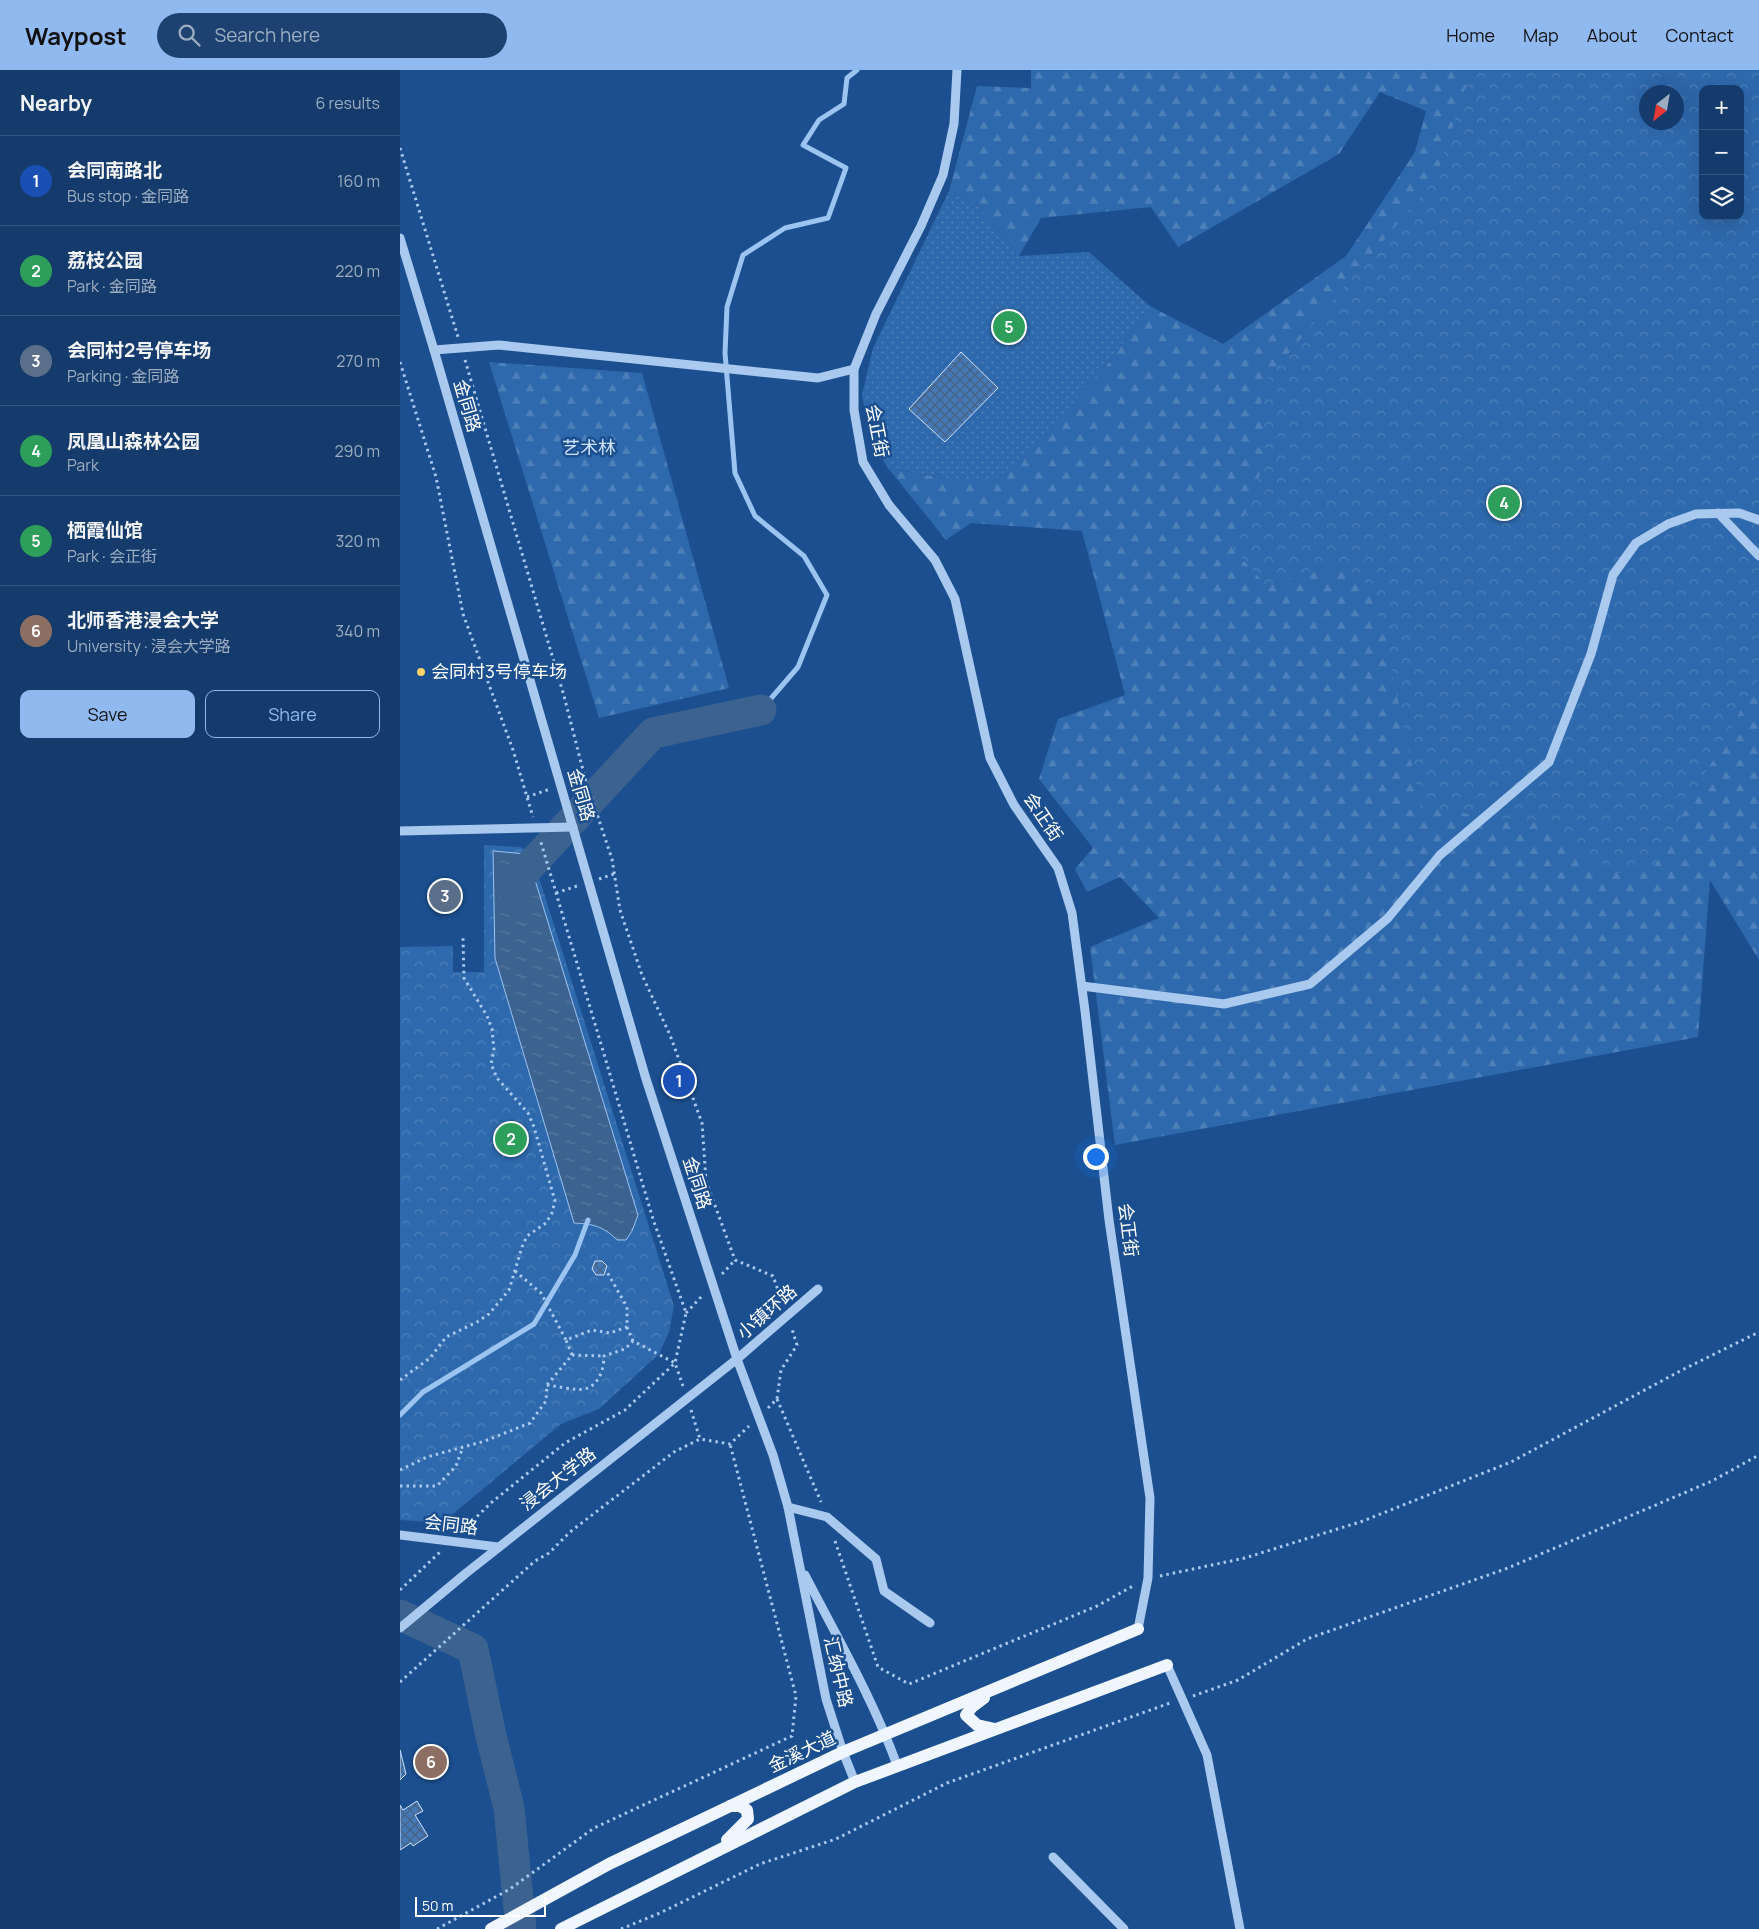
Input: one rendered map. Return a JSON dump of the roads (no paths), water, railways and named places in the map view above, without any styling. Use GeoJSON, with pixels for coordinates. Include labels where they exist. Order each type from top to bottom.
{"type":"FeatureCollection","features":[{"type":"Feature","properties":{"kind":"main road","name":"金溪大道"},"geometry":{"type":"LineString","coordinates":[[491,1929],[609,1864],[842,1752],[1138,1629]]}},
{"type":"Feature","properties":{"kind":"main road"},"geometry":{"type":"LineString","coordinates":[[561,1929],[855,1782],[1167,1666]]}},
{"type":"Feature","properties":{"kind":"main road"},"geometry":{"type":"LineString","coordinates":[[996,1729],[977,1725],[966,1715],[972,1707],[1003,1686]]}},
{"type":"Feature","properties":{"kind":"main road"},"geometry":{"type":"LineString","coordinates":[[710,1854],[738,1831],[748,1819],[747,1810],[740,1806],[730,1806]]}},
{"type":"Feature","properties":{"kind":"street","name":"会正街"},"geometry":{"type":"LineString","coordinates":[[957,70],[954,124],[943,175],[876,314],[854,369],[854,410],[863,462],[889,505],[935,560],[955,599],[990,758],[1014,804],[1058,868],[1072,912],[1109,1220],[1150,1498],[1148,1578],[1138,1629]]}},
{"type":"Feature","properties":{"kind":"street","name":"金同路"},"geometry":{"type":"LineString","coordinates":[[400,238],[646,1079],[738,1359]]}},
{"type":"Feature","properties":{"kind":"street"},"geometry":{"type":"LineString","coordinates":[[434,350],[499,345],[818,378],[854,369]]}},
{"type":"Feature","properties":{"kind":"street"},"geometry":{"type":"LineString","coordinates":[[1718,513],[1759,556]]}},
{"type":"Feature","properties":{"kind":"street"},"geometry":{"type":"LineString","coordinates":[[1082,986],[1224,1004],[1310,984],[1388,918],[1440,855],[1549,762],[1591,654],[1614,575],[1636,544],[1668,524],[1696,514],[1739,513],[1759,520]]}},
{"type":"Feature","properties":{"kind":"street"},"geometry":{"type":"LineString","coordinates":[[400,831],[573,827]]}},
{"type":"Feature","properties":{"kind":"street","name":"小镇环路"},"geometry":{"type":"LineString","coordinates":[[738,1359],[818,1289]]}},
{"type":"Feature","properties":{"kind":"street","name":"汇纳中路"},"geometry":{"type":"LineString","coordinates":[[738,1359],[773,1456],[788,1507],[826,1699],[842,1752],[855,1782]]}},
{"type":"Feature","properties":{"kind":"street","name":"浸会大学路"},"geometry":{"type":"LineString","coordinates":[[400,1628],[498,1547],[738,1359]]}},
{"type":"Feature","properties":{"kind":"street"},"geometry":{"type":"LineString","coordinates":[[788,1507],[827,1517],[876,1559],[884,1591],[930,1623]]}},
{"type":"Feature","properties":{"kind":"street","name":"会同路"},"geometry":{"type":"LineString","coordinates":[[400,1535],[498,1547]]}},
{"type":"Feature","properties":{"kind":"street","name":"汇纳中路"},"geometry":{"type":"LineString","coordinates":[[800,1566],[886,1734],[897,1766]]}},
{"type":"Feature","properties":{"kind":"street"},"geometry":{"type":"LineString","coordinates":[[1167,1666],[1207,1755],[1240,1929]]}},
{"type":"Feature","properties":{"kind":"street"},"geometry":{"type":"LineString","coordinates":[[1053,1857],[1124,1929]]}},
{"type":"Feature","properties":{"kind":"water"},"geometry":{"type":"Polygon","coordinates":[[[493,851],[527,854],[638,1215],[632,1231],[626,1240],[617,1240],[597,1227],[574,1223],[495,958],[493,851]]]}},
{"type":"Feature","properties":{"kind":"waterway"},"geometry":{"type":"LineString","coordinates":[[761,710],[798,667],[827,595],[804,556],[755,516],[735,473],[725,353],[727,307],[743,255],[785,228],[828,218],[846,168],[803,145],[819,120],[844,104],[847,78],[857,70]]}},
{"type":"Feature","properties":{"kind":"waterway"},"geometry":{"type":"LineString","coordinates":[[517,902],[515,882],[653,733],[761,710]]}},
{"type":"Feature","properties":{"kind":"waterway"},"geometry":{"type":"LineString","coordinates":[[400,1415],[423,1392],[534,1324],[575,1255],[588,1220]]}},
{"type":"Feature","properties":{"kind":"waterway"},"geometry":{"type":"LineString","coordinates":[[400,1615],[473,1649],[491,1736],[509,1808],[521,1929]]}},
{"type":"Feature","properties":{"kind":"place","name":"栖霞仙馆"},"geometry":{"type":"Point","coordinates":[1009,327]}},
{"type":"Feature","properties":{"kind":"place","name":"凤凰山森林公园"},"geometry":{"type":"Point","coordinates":[1504,503]}},
{"type":"Feature","properties":{"kind":"place","name":"会同村3号停车场"},"geometry":{"type":"Point","coordinates":[421,672]}},
{"type":"Feature","properties":{"kind":"place","name":"会同村2号停车场"},"geometry":{"type":"Point","coordinates":[445,896]}},
{"type":"Feature","properties":{"kind":"place","name":"会同南路北"},"geometry":{"type":"Point","coordinates":[679,1081]}},
{"type":"Feature","properties":{"kind":"place","name":"荔枝公园"},"geometry":{"type":"Point","coordinates":[511,1139]}},
{"type":"Feature","properties":{"kind":"place","name":"北师香港浸会大学"},"geometry":{"type":"Point","coordinates":[431,1762]}},
{"type":"Feature","properties":{"kind":"park label","name":"艺术林"},"geometry":{"type":"Point","coordinates":[589,448]}}]}
